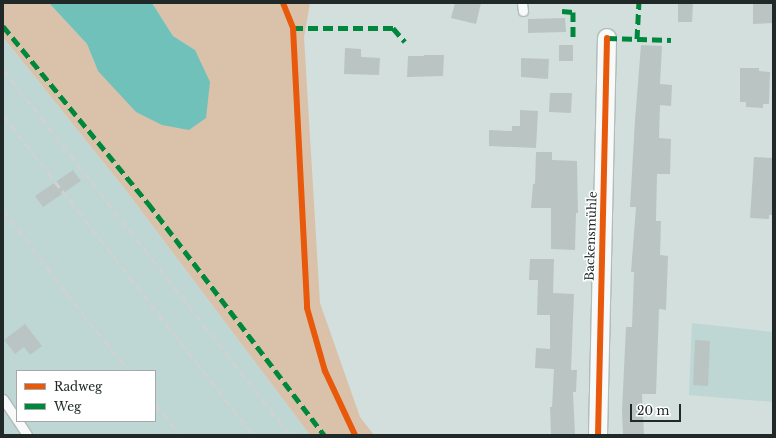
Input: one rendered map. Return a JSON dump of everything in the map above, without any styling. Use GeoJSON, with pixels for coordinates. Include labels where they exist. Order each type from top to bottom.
{"type":"FeatureCollection","features":[{"type":"Feature","properties":{"kind":"street","name":"Backensmühle"},"geometry":{"type":"LineString","coordinates":[[598,435],[607,38]]}},
{"type":"Feature","properties":{"kind":"lane"},"geometry":{"type":"LineString","coordinates":[[3,399],[16,419]]}},
{"type":"Feature","properties":{"kind":"lane"},"geometry":{"type":"LineString","coordinates":[[18,422],[27,435]]}},
{"type":"Feature","properties":{"kind":"shaded area"},"geometry":{"type":"Polygon","coordinates":[[[3,3],[49,3],[87,44],[98,71],[195,50],[173,36],[152,3],[310,3],[304,37],[320,303],[360,417],[374,435],[310,435],[125,189],[3,37],[3,3]]]}},
{"type":"Feature","properties":{"kind":"shaded area"},"geometry":{"type":"Polygon","coordinates":[[[3,37],[125,189],[310,435],[3,435],[3,37]]]}},
{"type":"Feature","properties":{"kind":"shaded area"},"geometry":{"type":"Polygon","coordinates":[[[692,323],[773,332],[773,402],[689,395],[692,323]]]}},
{"type":"Feature","properties":{"kind":"water"},"geometry":{"type":"Polygon","coordinates":[[[49,3],[152,3],[173,36],[195,50],[210,82],[206,118],[189,130],[162,125],[136,112],[98,71],[87,44],[49,3]]]}},
{"type":"Feature","properties":{"kind":"building"},"geometry":{"type":"Polygon","coordinates":[[[455,3],[481,3],[476,24],[451,18],[455,3]]]}},
{"type":"Feature","properties":{"kind":"building"},"geometry":{"type":"Polygon","coordinates":[[[678,3],[693,3],[692,22],[678,22],[678,3]]]}},
{"type":"Feature","properties":{"kind":"building"},"geometry":{"type":"Polygon","coordinates":[[[753,3],[773,3],[773,23],[753,24],[753,3]]]}},
{"type":"Feature","properties":{"kind":"building"},"geometry":{"type":"Polygon","coordinates":[[[565,18],[566,32],[528,33],[528,19],[565,18]]]}},
{"type":"Feature","properties":{"kind":"building"},"geometry":{"type":"Polygon","coordinates":[[[559,45],[573,45],[573,61],[559,61],[559,45]]]}},
{"type":"Feature","properties":{"kind":"building"},"geometry":{"type":"Polygon","coordinates":[[[641,45],[662,46],[660,84],[672,85],[671,106],[660,105],[659,138],[671,139],[670,174],[657,174],[656,221],[661,221],[660,255],[668,256],[666,310],[659,309],[656,394],[642,394],[644,435],[623,435],[622,410],[626,327],[632,327],[634,272],[631,272],[636,207],[630,207],[641,45]]]}},
{"type":"Feature","properties":{"kind":"building"},"geometry":{"type":"Polygon","coordinates":[[[345,48],[361,49],[361,57],[380,58],[379,75],[344,74],[345,48]]]}},
{"type":"Feature","properties":{"kind":"building"},"geometry":{"type":"Polygon","coordinates":[[[444,55],[443,76],[407,77],[408,56],[444,55]]]}},
{"type":"Feature","properties":{"kind":"building"},"geometry":{"type":"Polygon","coordinates":[[[521,58],[549,59],[548,79],[521,77],[521,58]]]}},
{"type":"Feature","properties":{"kind":"building"},"geometry":{"type":"Polygon","coordinates":[[[740,68],[759,68],[759,71],[770,72],[769,104],[763,104],[763,108],[746,107],[746,102],[740,102],[740,68]]]}},
{"type":"Feature","properties":{"kind":"building"},"geometry":{"type":"Polygon","coordinates":[[[550,93],[572,93],[571,113],[549,112],[550,93]]]}},
{"type":"Feature","properties":{"kind":"building"},"geometry":{"type":"Polygon","coordinates":[[[520,110],[538,111],[536,148],[489,146],[489,130],[512,131],[512,126],[520,126],[520,110]]]}},
{"type":"Feature","properties":{"kind":"building"},"geometry":{"type":"Polygon","coordinates":[[[536,152],[552,152],[552,160],[577,161],[578,213],[576,213],[575,250],[551,249],[551,208],[531,208],[533,184],[535,184],[536,152]]]}},
{"type":"Feature","properties":{"kind":"building"},"geometry":{"type":"Polygon","coordinates":[[[754,157],[773,158],[773,215],[769,215],[769,219],[750,218],[754,157]]]}},
{"type":"Feature","properties":{"kind":"building"},"geometry":{"type":"Polygon","coordinates":[[[73,170],[81,181],[43,207],[35,196],[73,170]]]}},
{"type":"Feature","properties":{"kind":"building"},"geometry":{"type":"Polygon","coordinates":[[[530,259],[554,259],[553,293],[574,294],[571,370],[577,370],[576,392],[573,392],[575,435],[551,435],[550,407],[552,407],[554,369],[535,368],[536,348],[550,349],[550,315],[537,315],[538,280],[529,280],[530,259]]]}},
{"type":"Feature","properties":{"kind":"building"},"geometry":{"type":"Polygon","coordinates":[[[25,324],[42,346],[30,355],[24,347],[15,354],[4,340],[25,324]]]}},
{"type":"Feature","properties":{"kind":"building"},"geometry":{"type":"Polygon","coordinates":[[[695,340],[710,341],[708,386],[693,385],[695,340]]]}},
{"type":"Feature","properties":{"kind":"railway"},"geometry":{"type":"LineString","coordinates":[[3,69],[290,435]]}},
{"type":"Feature","properties":{"kind":"railway"},"geometry":{"type":"LineString","coordinates":[[3,115],[253,435]]}},
{"type":"Feature","properties":{"kind":"railway"},"geometry":{"type":"LineString","coordinates":[[3,209],[66,293],[128,370]]}},
{"type":"Feature","properties":{"kind":"railway"},"geometry":{"type":"LineString","coordinates":[[156,405],[179,435]]}},
{"type":"Feature","properties":{"kind":"marked path"},"geometry":{"type":"LineString","coordinates":[[637,39],[639,3]]}},
{"type":"Feature","properties":{"kind":"marked path"},"geometry":{"type":"LineString","coordinates":[[562,11],[573,12],[573,38]]}},
{"type":"Feature","properties":{"kind":"marked path"},"geometry":{"type":"LineString","coordinates":[[3,26],[148,203],[324,435]]}},
{"type":"Feature","properties":{"kind":"marked path"},"geometry":{"type":"LineString","coordinates":[[293,28],[393,28],[405,42]]}},
{"type":"Feature","properties":{"kind":"marked path"},"geometry":{"type":"LineString","coordinates":[[607,41],[607,38],[671,40]]}},
{"type":"Feature","properties":{"kind":"cycle path"},"geometry":{"type":"LineString","coordinates":[[283,3],[293,28],[307,308],[325,371],[355,435]]}},
{"type":"Feature","properties":{"kind":"cycle path"},"geometry":{"type":"LineString","coordinates":[[598,435],[607,38]]}}]}
